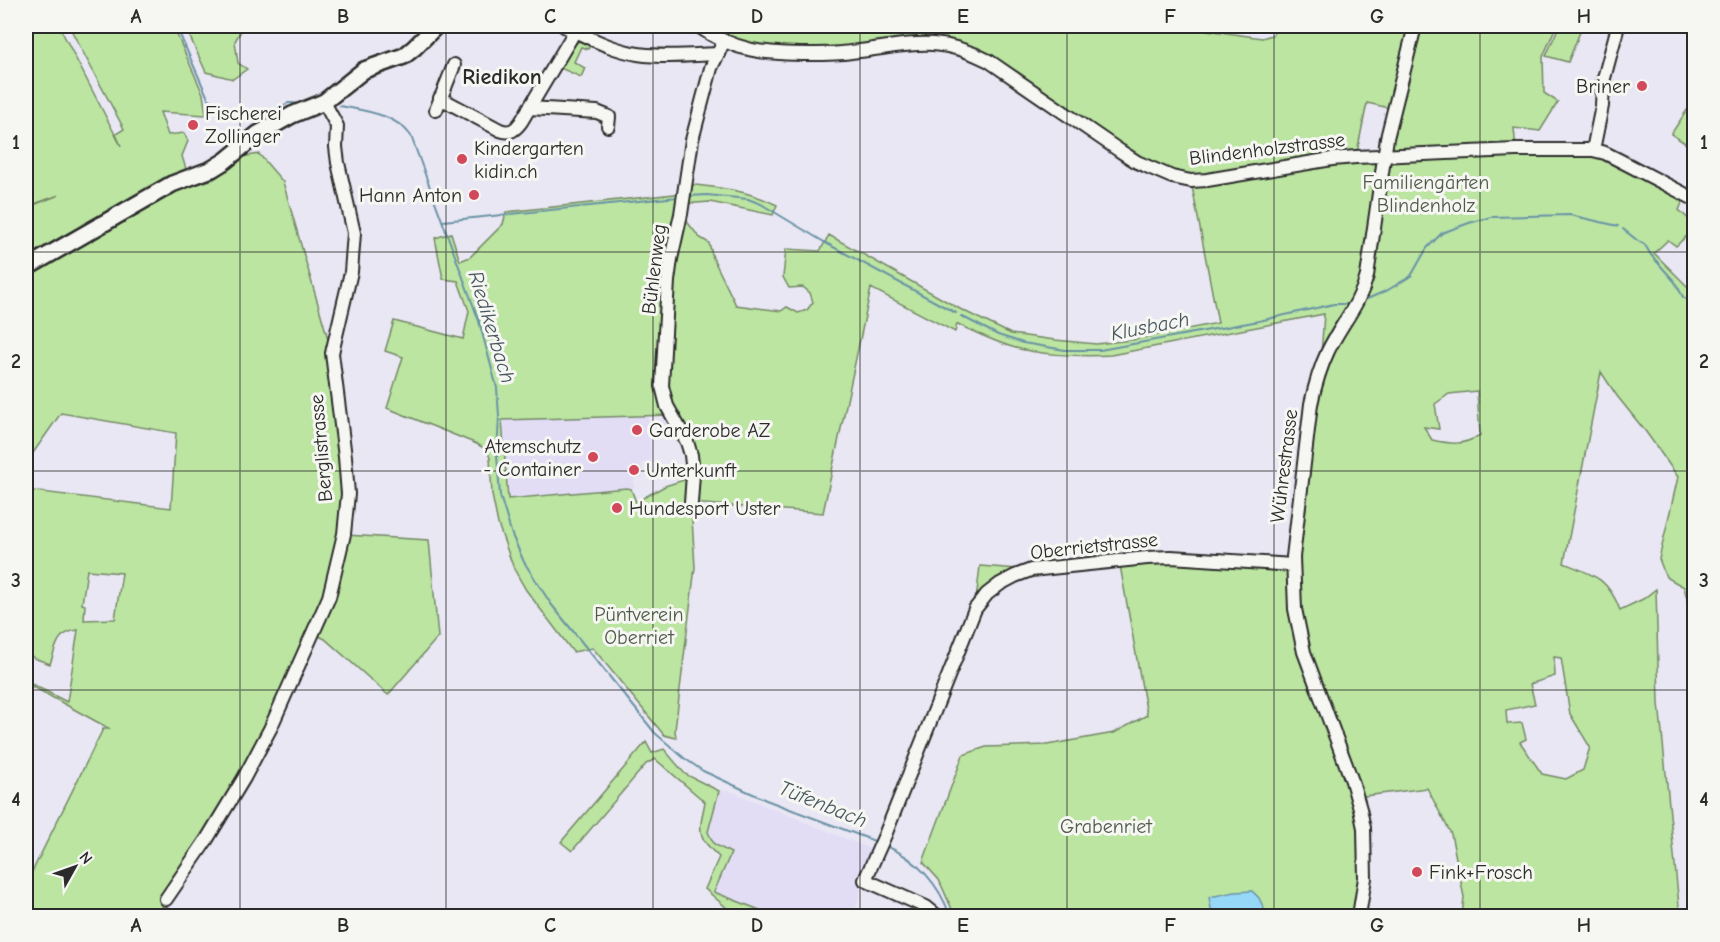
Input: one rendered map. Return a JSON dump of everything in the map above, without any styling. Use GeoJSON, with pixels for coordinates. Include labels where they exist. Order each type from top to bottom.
{"type":"FeatureCollection","features":[{"type":"Feature","properties":{"kind":"main road"},"geometry":{"type":"LineString","coordinates":[[26,268],[172,184],[212,169],[252,138],[292,115],[324,102],[364,70],[390,62],[408,53],[436,26]]}},
{"type":"Feature","properties":{"kind":"street","name":"Blindenholzstrasse"},"geometry":{"type":"LineString","coordinates":[[698,26],[724,41],[748,50],[776,54],[849,53],[925,43],[956,47],[989,62],[1137,162],[1172,177],[1191,181],[1222,178],[1332,159],[1515,150],[1593,150],[1605,153],[1695,199]]}},
{"type":"Feature","properties":{"kind":"street","name":"Wührestrasse"},"geometry":{"type":"LineString","coordinates":[[1359,916],[1365,878],[1365,840],[1362,818],[1352,781],[1304,652],[1295,609],[1293,565],[1313,394],[1329,349],[1355,308],[1364,288],[1384,155],[1415,26]]}},
{"type":"Feature","properties":{"kind":"street"},"geometry":{"type":"LineString","coordinates":[[1593,150],[1602,106],[1603,82],[1618,26]]}},
{"type":"Feature","properties":{"kind":"street"},"geometry":{"type":"LineString","coordinates":[[454,65],[438,104],[507,132],[517,127],[530,108],[570,28],[607,46],[640,54],[654,56],[718,54]]}},
{"type":"Feature","properties":{"kind":"street","name":"Bühlenweg"},"geometry":{"type":"LineString","coordinates":[[691,503],[693,474],[691,455],[663,392],[668,281],[692,140],[711,68],[724,41]]}},
{"type":"Feature","properties":{"kind":"street","name":"Berglistrasse"},"geometry":{"type":"LineString","coordinates":[[166,899],[213,829],[270,729],[329,597],[344,534],[348,494],[332,353],[351,272],[354,233],[338,163],[337,124],[324,102]]}},
{"type":"Feature","properties":{"kind":"street"},"geometry":{"type":"LineString","coordinates":[[530,108],[597,112],[609,117],[608,126]]}},
{"type":"Feature","properties":{"kind":"street","name":"Oberrietstrasse"},"geometry":{"type":"LineString","coordinates":[[937,916],[926,907],[865,880],[975,609],[987,594],[1000,584],[1031,570],[1147,558],[1171,557],[1293,565]]}},
{"type":"Feature","properties":{"kind":"shaded area"},"geometry":{"type":"Polygon","coordinates":[[[647,416],[649,421],[666,420],[667,428],[650,430],[651,463],[642,463],[642,478],[634,478],[634,488],[508,499],[502,419],[647,416]]]}},
{"type":"Feature","properties":{"kind":"shaded area"},"geometry":{"type":"Polygon","coordinates":[[[728,790],[878,852],[855,910],[837,916],[775,916],[714,892],[731,853],[714,844],[708,832],[719,791],[728,790]]]}},
{"type":"Feature","properties":{"kind":"green space"},"geometry":{"type":"Polygon","coordinates":[[[26,26],[59,26],[121,146],[116,134],[124,129],[69,26],[173,26],[203,94],[206,115],[160,112],[168,135],[184,133],[188,141],[182,156],[186,169],[169,176],[26,257],[26,208],[59,195],[26,207],[26,26]]]}},
{"type":"Feature","properties":{"kind":"green space"},"geometry":{"type":"Polygon","coordinates":[[[185,26],[244,26],[235,41],[238,63],[247,69],[233,79],[206,72],[185,26]]]}},
{"type":"Feature","properties":{"kind":"green space"},"geometry":{"type":"Polygon","coordinates":[[[708,26],[1153,26],[1153,30],[1185,27],[1262,38],[1272,35],[1279,26],[1556,26],[1543,57],[1544,93],[1558,102],[1540,131],[1514,128],[1516,149],[1593,150],[1686,194],[1679,210],[1694,224],[1694,229],[1676,246],[1668,240],[1654,253],[1694,293],[1694,626],[1684,587],[1666,577],[1659,559],[1678,477],[1601,372],[1564,563],[1592,575],[1605,584],[1620,610],[1643,599],[1656,589],[1659,703],[1680,916],[1462,916],[1464,897],[1451,834],[1427,788],[1357,797],[1360,809],[1359,916],[955,916],[939,880],[923,862],[963,755],[986,747],[1047,745],[1114,733],[1147,715],[1119,560],[1293,565],[1320,369],[1324,314],[1111,355],[1060,355],[1009,346],[957,324],[955,332],[871,288],[823,513],[691,503],[695,567],[675,730],[676,738],[664,735],[593,648],[573,652],[526,590],[514,569],[498,524],[487,450],[387,408],[403,357],[385,351],[394,321],[463,339],[469,311],[458,281],[443,279],[435,238],[451,233],[460,261],[470,257],[503,224],[506,212],[684,193],[685,184],[709,186],[743,193],[777,205],[773,215],[710,202],[682,204],[681,214],[699,237],[709,243],[713,258],[736,305],[781,311],[787,307],[798,313],[807,310],[813,302],[810,293],[803,287],[789,288],[783,277],[786,249],[820,251],[829,235],[960,309],[1011,334],[1096,344],[1132,340],[1218,323],[1191,181],[1172,177],[956,47],[849,53],[748,50],[708,26]],[[1367,103],[1356,157],[1383,155],[1394,109],[1367,103]],[[1477,391],[1449,394],[1435,404],[1439,429],[1424,427],[1432,440],[1457,443],[1480,435],[1477,391]],[[671,415],[502,420],[508,499],[627,488],[631,489],[636,502],[665,486],[684,480],[684,476],[693,474],[671,415]],[[1554,657],[1555,676],[1530,684],[1535,704],[1506,710],[1507,724],[1522,723],[1526,739],[1520,742],[1542,774],[1566,779],[1583,770],[1590,747],[1570,714],[1561,658],[1554,657]]]}},
{"type":"Feature","properties":{"kind":"green space"},"geometry":{"type":"Polygon","coordinates":[[[1559,26],[1582,27],[1568,62],[1546,56],[1559,26]]]}},
{"type":"Feature","properties":{"kind":"green space"},"geometry":{"type":"Polygon","coordinates":[[[580,40],[591,44],[588,49],[581,47],[574,62],[585,68],[581,77],[560,68],[572,47],[580,40]]]}},
{"type":"Feature","properties":{"kind":"green space"},"geometry":{"type":"Polygon","coordinates":[[[1687,110],[1694,116],[1694,149],[1671,134],[1687,110]]]}},
{"type":"Feature","properties":{"kind":"green space"},"geometry":{"type":"Polygon","coordinates":[[[259,154],[283,182],[332,353],[346,535],[429,540],[438,637],[388,695],[325,639],[315,634],[245,779],[169,898],[155,916],[26,916],[26,884],[103,729],[110,729],[26,683],[26,681],[67,702],[78,630],[61,637],[50,664],[26,652],[26,490],[171,508],[176,433],[61,413],[26,463],[26,277],[180,189],[214,179],[241,157],[259,154]],[[87,570],[82,604],[85,605],[84,620],[115,619],[122,573],[87,570]]]}},
{"type":"Feature","properties":{"kind":"green space"},"geometry":{"type":"Polygon","coordinates":[[[980,566],[1031,570],[1015,576],[975,609],[980,566]]]}},
{"type":"Feature","properties":{"kind":"green space"},"geometry":{"type":"Polygon","coordinates":[[[646,742],[652,753],[664,749],[685,774],[719,791],[708,832],[714,844],[731,853],[714,892],[775,916],[736,916],[705,889],[719,857],[706,844],[701,833],[705,802],[655,759],[646,764],[572,851],[561,842],[646,742]]]}},
{"type":"Feature","properties":{"kind":"water"},"geometry":{"type":"Polygon","coordinates":[[[1252,891],[1259,898],[1265,911],[1259,916],[1215,913],[1211,909],[1209,897],[1252,891]]]}},
{"type":"Feature","properties":{"kind":"waterway","name":"Riedikerbach"},"geometry":{"type":"LineString","coordinates":[[176,26],[208,98],[231,115],[245,120],[259,119],[288,103],[294,103]]}},
{"type":"Feature","properties":{"kind":"waterway","name":"Riedikerbach"},"geometry":{"type":"LineString","coordinates":[[340,106],[389,118],[411,136],[479,321],[497,388],[499,416],[497,455],[500,496],[512,535],[524,562],[551,604],[655,733],[684,758],[703,771],[766,800],[877,842]]}},
{"type":"Feature","properties":{"kind":"waterway","name":"Klusbach"},"geometry":{"type":"LineString","coordinates":[[689,196],[707,195],[748,199],[761,204],[824,242],[956,313]]}},
{"type":"Feature","properties":{"kind":"waterway","name":"Klusbach"},"geometry":{"type":"LineString","coordinates":[[443,221],[678,197]]}},
{"type":"Feature","properties":{"kind":"waterway","name":"Klusbach"},"geometry":{"type":"LineString","coordinates":[[1367,299],[1411,276],[1427,248],[1442,233],[1469,223],[1491,217],[1570,215],[1618,226]]}},
{"type":"Feature","properties":{"kind":"waterway","name":"Klusbach"},"geometry":{"type":"LineString","coordinates":[[1623,229],[1645,245],[1675,282],[1683,297],[1694,304]]}},
{"type":"Feature","properties":{"kind":"waterway","name":"Klusbach"},"geometry":{"type":"LineString","coordinates":[[961,316],[998,335],[1023,343],[1065,350],[1100,350],[1259,321],[1334,304],[1348,304]]}},
{"type":"Feature","properties":{"kind":"waterway","name":"Tüfenbach"},"geometry":{"type":"LineString","coordinates":[[886,846],[917,865],[933,883],[950,916]]}},
{"type":"Feature","properties":{"kind":"place","name":"Briner"},"geometry":{"type":"Point","coordinates":[1642,86]}},
{"type":"Feature","properties":{"kind":"place","name":"Fischerei Zollinger"},"geometry":{"type":"Point","coordinates":[193,125]}},
{"type":"Feature","properties":{"kind":"place","name":"Kindergarten kidin.ch"},"geometry":{"type":"Point","coordinates":[462,159]}},
{"type":"Feature","properties":{"kind":"place","name":"Hann Anton"},"geometry":{"type":"Point","coordinates":[474,195]}},
{"type":"Feature","properties":{"kind":"place","name":"Garderobe AZ"},"geometry":{"type":"Point","coordinates":[637,430]}},
{"type":"Feature","properties":{"kind":"place","name":"Atemschutz - Container"},"geometry":{"type":"Point","coordinates":[593,457]}},
{"type":"Feature","properties":{"kind":"place","name":"Unterkunft"},"geometry":{"type":"Point","coordinates":[634,470]}},
{"type":"Feature","properties":{"kind":"place","name":"Hundesport Uster"},"geometry":{"type":"Point","coordinates":[617,508]}},
{"type":"Feature","properties":{"kind":"place","name":"Fink+Frosch"},"geometry":{"type":"Point","coordinates":[1417,872]}},
{"type":"Feature","properties":{"kind":"district","name":"Riedikon"},"geometry":{"type":"Point","coordinates":[502,77]}},
{"type":"Feature","properties":{"kind":"park label","name":"Familiengärten Blindenholz"},"geometry":{"type":"Point","coordinates":[1426,194]}},
{"type":"Feature","properties":{"kind":"park label","name":"Püntverein Oberriet"},"geometry":{"type":"Point","coordinates":[639,626]}},
{"type":"Feature","properties":{"kind":"park label","name":"Grabenriet"},"geometry":{"type":"Point","coordinates":[1106,826]}}]}
